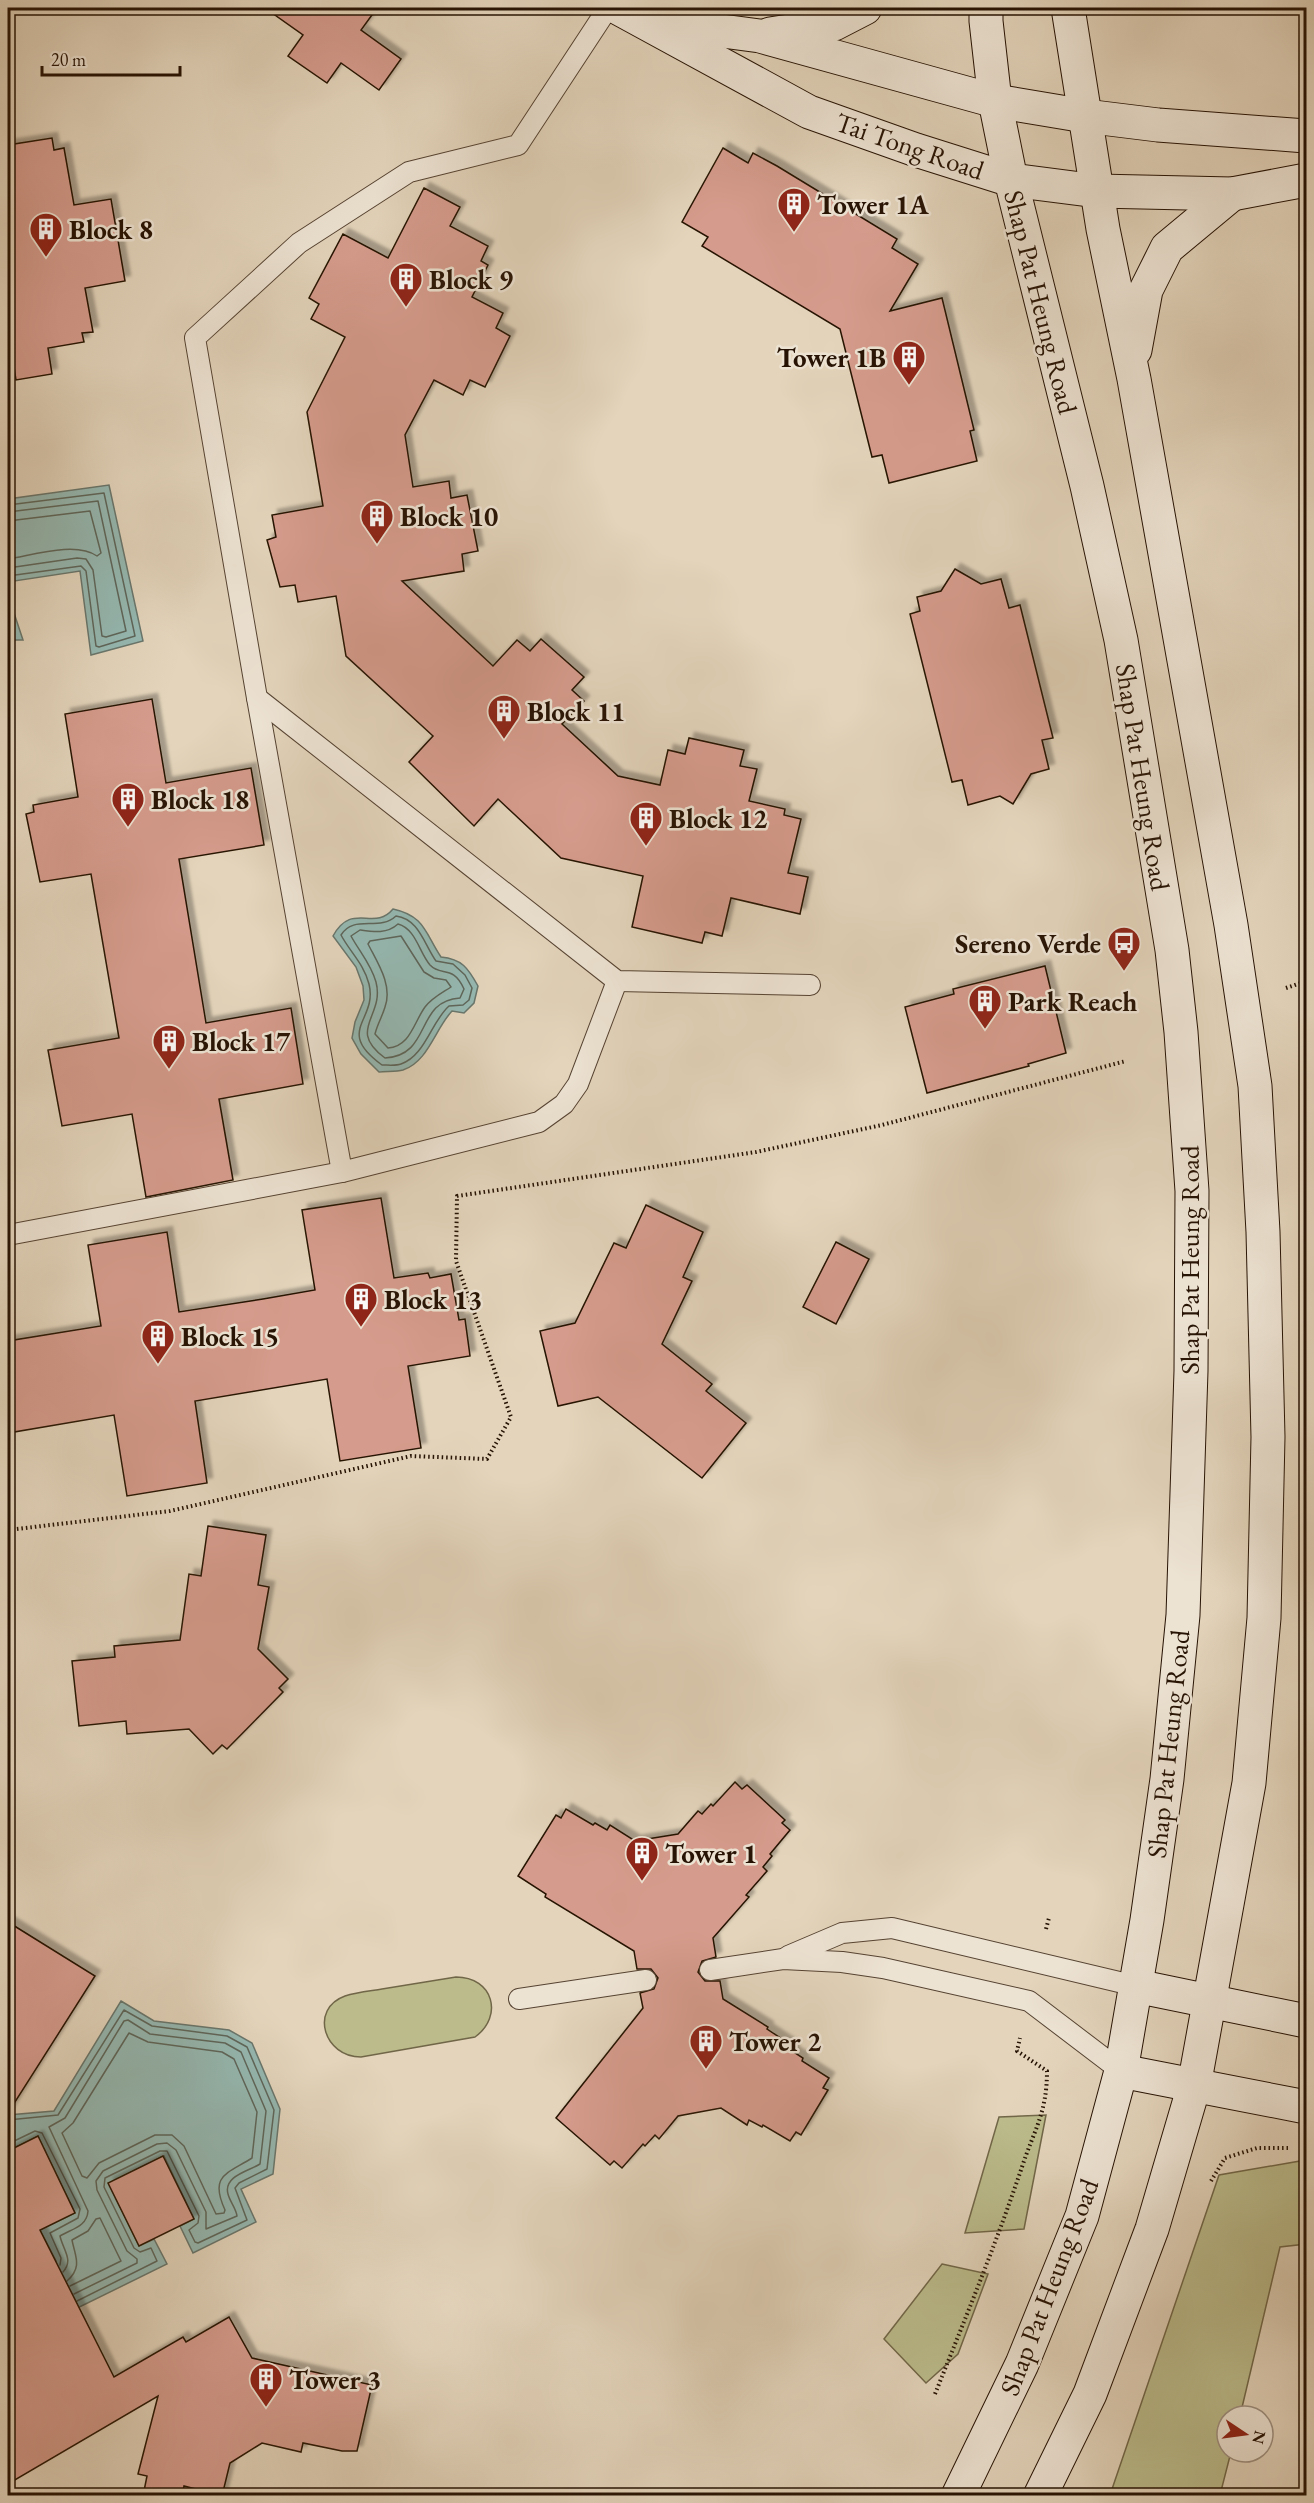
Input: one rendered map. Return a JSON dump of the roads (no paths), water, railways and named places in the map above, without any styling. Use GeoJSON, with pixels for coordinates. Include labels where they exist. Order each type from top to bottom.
{"type":"FeatureCollection","features":[{"type":"Feature","properties":{"kind":"main road"},"geometry":{"type":"LineString","coordinates":[[760,36],[834,24],[865,8]]}},
{"type":"Feature","properties":{"kind":"main road","name":"Shap Pat Heung Road"},"geometry":{"type":"LineString","coordinates":[[958,2496],[1022,2364],[1082,2216],[1121,2071],[1167,1779],[1183,1615],[1191,1359],[1192,1191],[1172,950],[1121,640],[1087,486],[1011,180],[995,101],[986,8]]}},
{"type":"Feature","properties":{"kind":"main road"},"geometry":{"type":"LineString","coordinates":[[1040,2496],[1090,2394],[1152,2229],[1194,2086],[1249,1783],[1264,1618],[1268,1415],[1263,1232],[1255,1086],[1231,925],[1134,379],[1096,191],[1068,8]]}},
{"type":"Feature","properties":{"kind":"main road","name":"Tai Tong Road"},"geometry":{"type":"LineString","coordinates":[[630,14],[760,36],[995,101],[1158,125],[1306,136]]}},
{"type":"Feature","properties":{"kind":"main road","name":"Tai Tong Road"},"geometry":{"type":"LineString","coordinates":[[630,14],[809,112],[916,150],[1011,180],[1096,191],[1232,194],[1306,180]]}},
{"type":"Feature","properties":{"kind":"main road"},"geometry":{"type":"LineString","coordinates":[[1134,379],[1135,339],[1146,290],[1167,248],[1232,194]]}},
{"type":"Feature","properties":{"kind":"main road"},"geometry":{"type":"LineString","coordinates":[[1136,1986],[1306,2021]]}},
{"type":"Feature","properties":{"kind":"main road"},"geometry":{"type":"LineString","coordinates":[[1121,2071],[1306,2107]]}},
{"type":"Feature","properties":{"kind":"lane"},"geometry":{"type":"LineString","coordinates":[[342,1172],[195,338],[299,243],[409,172],[518,146],[608,8]]}},
{"type":"Feature","properties":{"kind":"lane"},"geometry":{"type":"LineString","coordinates":[[257,698],[617,981],[810,985]]}},
{"type":"Feature","properties":{"kind":"lane"},"geometry":{"type":"LineString","coordinates":[[8,1235],[342,1172],[539,1122],[564,1104],[578,1084],[617,981]]}},
{"type":"Feature","properties":{"kind":"lane"},"geometry":{"type":"LineString","coordinates":[[783,1959],[842,1933],[892,1928],[1136,1986]]}},
{"type":"Feature","properties":{"kind":"lane"},"geometry":{"type":"LineString","coordinates":[[710,1970],[783,1959],[842,1962],[883,1968],[1029,2001],[1121,2071]]}},
{"type":"Feature","properties":{"kind":"lane"},"geometry":{"type":"LineString","coordinates":[[519,1999],[646,1980]]}},
{"type":"Feature","properties":{"kind":"water"},"geometry":{"type":"Polygon","coordinates":[[[109,485],[143,641],[91,655],[80,571],[8,582],[8,499],[109,485]]]}},
{"type":"Feature","properties":{"kind":"water"},"geometry":{"type":"Polygon","coordinates":[[[8,595],[23,640],[8,640],[8,595]]]}},
{"type":"Feature","properties":{"kind":"water"},"geometry":{"type":"Polygon","coordinates":[[[393,909],[404,912],[418,921],[441,957],[459,962],[471,974],[478,986],[474,1003],[464,1013],[452,1011],[419,1060],[403,1070],[379,1072],[361,1054],[352,1038],[355,1022],[364,1000],[363,986],[356,967],[333,936],[348,920],[378,918],[393,909]]]}},
{"type":"Feature","properties":{"kind":"water"},"geometry":{"type":"Polygon","coordinates":[[[121,2001],[154,2021],[229,2030],[252,2043],[280,2109],[273,2174],[241,2189],[256,2222],[193,2253],[180,2226],[194,2219],[164,2156],[109,2183],[139,2246],[154,2239],[167,2264],[55,2319],[33,2273],[56,2261],[40,2230],[75,2213],[38,2136],[8,2151],[8,2115],[54,2111],[121,2001]]]}},
{"type":"Feature","properties":{"kind":"place","name":"Tower 1A"},"geometry":{"type":"Point","coordinates":[794,233]}},
{"type":"Feature","properties":{"kind":"place","name":"Block 8"},"geometry":{"type":"Point","coordinates":[46,258]}},
{"type":"Feature","properties":{"kind":"place","name":"Block 9"},"geometry":{"type":"Point","coordinates":[406,308]}},
{"type":"Feature","properties":{"kind":"place","name":"Tower 1B"},"geometry":{"type":"Point","coordinates":[909,386]}},
{"type":"Feature","properties":{"kind":"place","name":"Block 10"},"geometry":{"type":"Point","coordinates":[377,545]}},
{"type":"Feature","properties":{"kind":"place","name":"Block 11"},"geometry":{"type":"Point","coordinates":[504,740]}},
{"type":"Feature","properties":{"kind":"place","name":"Block 18"},"geometry":{"type":"Point","coordinates":[128,828]}},
{"type":"Feature","properties":{"kind":"place","name":"Block 12"},"geometry":{"type":"Point","coordinates":[646,847]}},
{"type":"Feature","properties":{"kind":"place","name":"Sereno Verde"},"geometry":{"type":"Point","coordinates":[1124,972]}},
{"type":"Feature","properties":{"kind":"place","name":"Park Reach"},"geometry":{"type":"Point","coordinates":[985,1030]}},
{"type":"Feature","properties":{"kind":"place","name":"Block 17"},"geometry":{"type":"Point","coordinates":[169,1070]}},
{"type":"Feature","properties":{"kind":"place","name":"Block 13"},"geometry":{"type":"Point","coordinates":[361,1328]}},
{"type":"Feature","properties":{"kind":"place","name":"Block 15"},"geometry":{"type":"Point","coordinates":[158,1365]}},
{"type":"Feature","properties":{"kind":"place","name":"Tower 1"},"geometry":{"type":"Point","coordinates":[642,1882]}},
{"type":"Feature","properties":{"kind":"place","name":"Tower 2"},"geometry":{"type":"Point","coordinates":[706,2070]}},
{"type":"Feature","properties":{"kind":"place","name":"Tower 3"},"geometry":{"type":"Point","coordinates":[266,2408]}}]}
